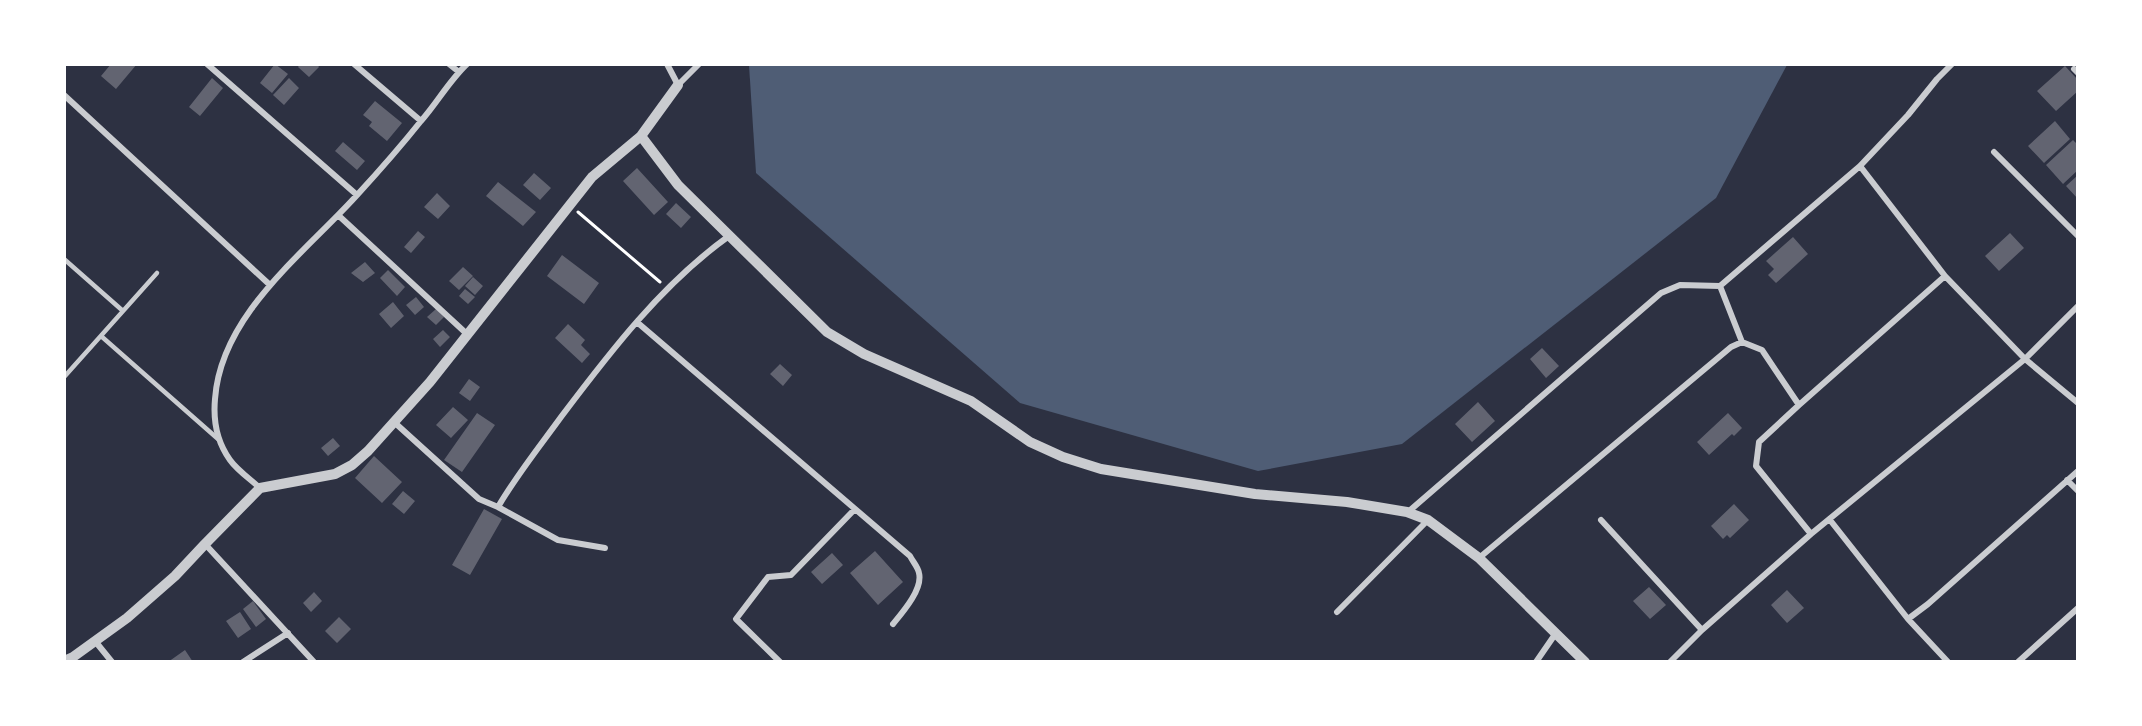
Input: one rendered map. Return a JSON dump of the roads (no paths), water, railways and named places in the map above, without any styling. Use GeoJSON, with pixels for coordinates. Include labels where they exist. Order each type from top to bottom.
{"type":"FeatureCollection","features":[{"type":"Feature","properties":{"kind":"street"},"geometry":{"type":"LineString","coordinates":[[207,64],[357,195]]}},
{"type":"Feature","properties":{"kind":"street"},"geometry":{"type":"LineString","coordinates":[[354,64],[421,121]]}},
{"type":"Feature","properties":{"kind":"street"},"geometry":{"type":"LineString","coordinates":[[450,64],[459,72]]}},
{"type":"Feature","properties":{"kind":"street"},"geometry":{"type":"LineString","coordinates":[[260,488],[230,460],[213,420],[216,385],[236,331],[270,285],[357,195],[467,64]]}},
{"type":"Feature","properties":{"kind":"street"},"geometry":{"type":"LineString","coordinates":[[667,64],[678,85]]}},
{"type":"Feature","properties":{"kind":"street"},"geometry":{"type":"LineString","coordinates":[[64,661],[127,618],[176,576],[260,488],[335,474],[352,465],[430,382],[592,177],[641,136],[678,85],[699,64]]}},
{"type":"Feature","properties":{"kind":"street"},"geometry":{"type":"LineString","coordinates":[[1407,512],[1661,293],[1680,285],[1720,286],[1860,166],[1908,116],[1952,64]]}},
{"type":"Feature","properties":{"kind":"street"},"geometry":{"type":"LineString","coordinates":[[64,95],[270,285]]}},
{"type":"Feature","properties":{"kind":"street"},"geometry":{"type":"LineString","coordinates":[[641,136],[678,184],[827,333],[864,354],[971,401],[1030,442],[1101,469],[1255,494],[1347,502],[1407,512],[1428,520],[1479,558],[1585,662]]}},
{"type":"Feature","properties":{"kind":"street"},"geometry":{"type":"LineString","coordinates":[[1994,152],[2078,236]]}},
{"type":"Feature","properties":{"kind":"street"},"geometry":{"type":"LineString","coordinates":[[1860,166],[1946,276],[2025,359],[2078,403]]}},
{"type":"Feature","properties":{"kind":"street"},"geometry":{"type":"LineString","coordinates":[[338,215],[468,335]]}},
{"type":"Feature","properties":{"kind":"street"},"geometry":{"type":"LineString","coordinates":[[498,507],[597,370],[668,289],[708,251],[729,237]]}},
{"type":"Feature","properties":{"kind":"street"},"geometry":{"type":"LineString","coordinates":[[1811,534],[1756,466],[1759,442],[1946,276]]}},
{"type":"Feature","properties":{"kind":"street"},"geometry":{"type":"LineString","coordinates":[[1720,286],[1742,342]]}},
{"type":"Feature","properties":{"kind":"street"},"geometry":{"type":"LineString","coordinates":[[1670,662],[1702,630],[1811,534],[2025,359],[2078,306]]}},
{"type":"Feature","properties":{"kind":"street"},"geometry":{"type":"LineString","coordinates":[[638,323],[910,556],[919,570],[920,579],[911,602],[893,624]]}},
{"type":"Feature","properties":{"kind":"street"},"geometry":{"type":"LineString","coordinates":[[1479,558],[1731,347],[1742,342],[1762,350],[1799,405]]}},
{"type":"Feature","properties":{"kind":"street"},"geometry":{"type":"LineString","coordinates":[[394,422],[479,499],[558,540],[605,548]]}},
{"type":"Feature","properties":{"kind":"street"},"geometry":{"type":"LineString","coordinates":[[1908,619],[1928,604],[2078,471]]}},
{"type":"Feature","properties":{"kind":"street"},"geometry":{"type":"LineString","coordinates":[[2067,480],[2078,491]]}},
{"type":"Feature","properties":{"kind":"street"},"geometry":{"type":"LineString","coordinates":[[780,662],[735,619],[768,577],[790,575],[855,509]]}},
{"type":"Feature","properties":{"kind":"street"},"geometry":{"type":"LineString","coordinates":[[1337,612],[1428,520]]}},
{"type":"Feature","properties":{"kind":"street"},"geometry":{"type":"LineString","coordinates":[[1601,520],[1702,630]]}},
{"type":"Feature","properties":{"kind":"street"},"geometry":{"type":"LineString","coordinates":[[1830,520],[1908,619],[1948,662]]}},
{"type":"Feature","properties":{"kind":"street"},"geometry":{"type":"LineString","coordinates":[[205,544],[314,662]]}},
{"type":"Feature","properties":{"kind":"street"},"geometry":{"type":"LineString","coordinates":[[2018,662],[2078,608]]}},
{"type":"Feature","properties":{"kind":"street"},"geometry":{"type":"LineString","coordinates":[[243,662],[288,633]]}},
{"type":"Feature","properties":{"kind":"street"},"geometry":{"type":"LineString","coordinates":[[1536,662],[1556,633]]}},
{"type":"Feature","properties":{"kind":"street"},"geometry":{"type":"LineString","coordinates":[[95,641],[112,662]]}},
{"type":"Feature","properties":{"kind":"lane"},"geometry":{"type":"LineString","coordinates":[[64,259],[123,311]]}},
{"type":"Feature","properties":{"kind":"lane"},"geometry":{"type":"LineString","coordinates":[[65,376],[157,273]]}},
{"type":"Feature","properties":{"kind":"lane"},"geometry":{"type":"LineString","coordinates":[[101,336],[220,441]]}},
{"type":"Feature","properties":{"kind":"water"},"geometry":{"type":"Polygon","coordinates":[[[749,64],[1787,65],[1716,198],[1402,444],[1258,471],[1020,403],[756,173],[749,64]]]}}]}
